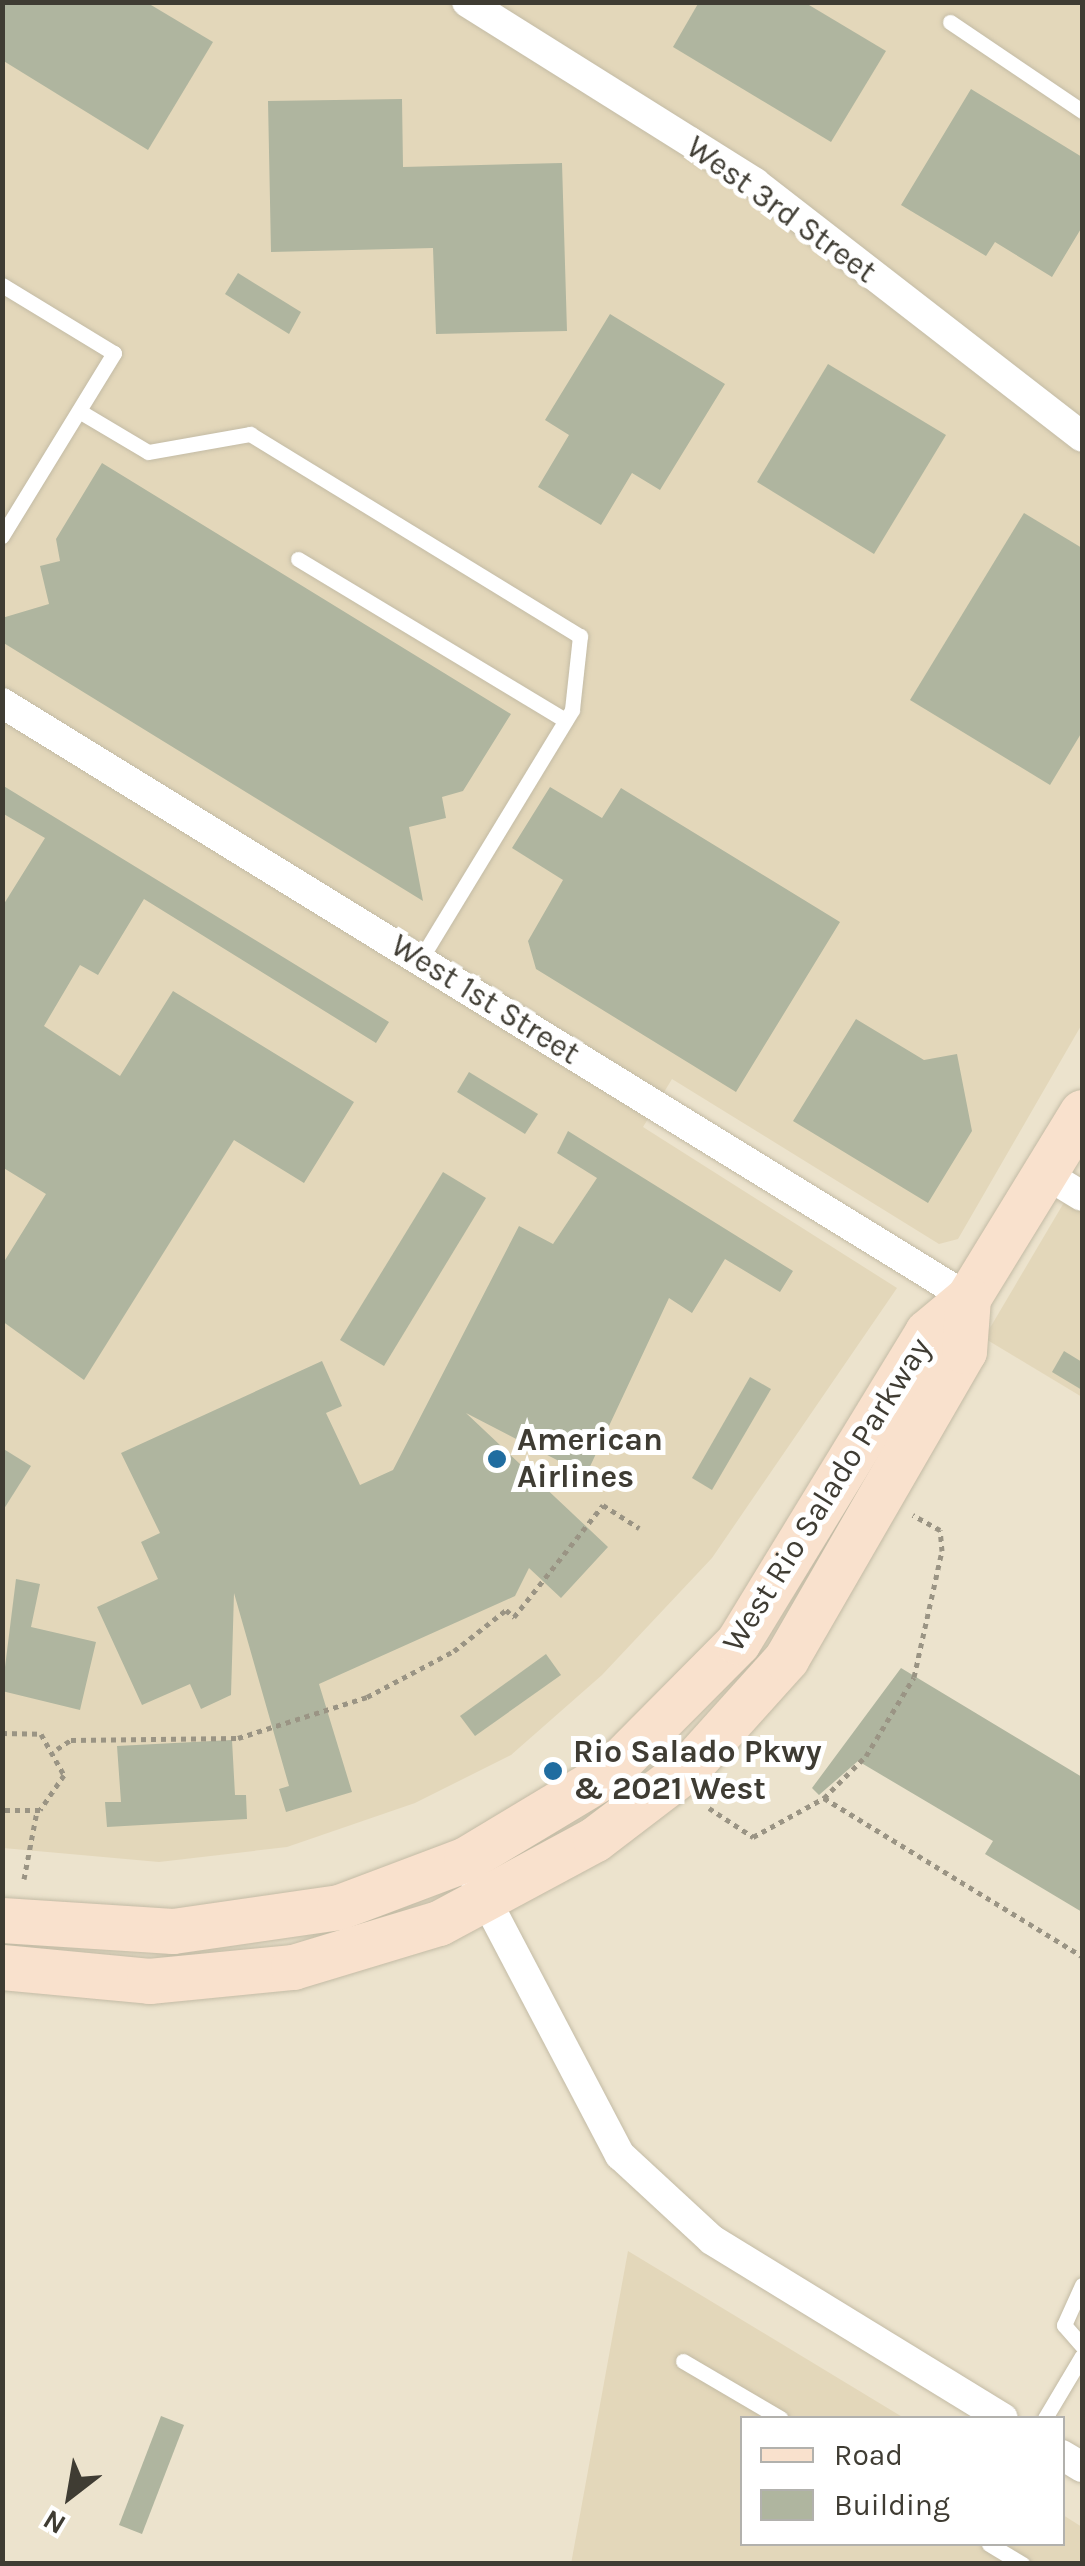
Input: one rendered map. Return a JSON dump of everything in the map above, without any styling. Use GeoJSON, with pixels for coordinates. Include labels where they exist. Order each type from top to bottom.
{"type":"FeatureCollection","features":[{"type":"Feature","properties":{"kind":"main road"},"geometry":{"type":"LineString","coordinates":[[968,1298],[1082,1112]]}},
{"type":"Feature","properties":{"kind":"main road","name":"West Rio Salado Parkway"},"geometry":{"type":"LineString","coordinates":[[2,1920],[109,1930],[242,1926],[339,1907],[466,1859],[571,1800],[688,1700],[766,1603],[927,1332],[968,1298]]}},
{"type":"Feature","properties":{"kind":"main road","name":"West Rio Salado Parkway"},"geometry":{"type":"LineString","coordinates":[[2,1967],[149,1981],[293,1968],[378,1947],[487,1902],[668,1785],[786,1659],[964,1352],[968,1298]]}},
{"type":"Feature","properties":{"kind":"street","name":"West 3rd Street"},"geometry":{"type":"LineString","coordinates":[[467,2],[755,183],[1082,437]]}},
{"type":"Feature","properties":{"kind":"street","name":"West 1st Street"},"geometry":{"type":"LineString","coordinates":[[2,703],[968,1298]]}},
{"type":"Feature","properties":{"kind":"street"},"geometry":{"type":"LineString","coordinates":[[1044,1173],[1082,1196]]}},
{"type":"Feature","properties":{"kind":"street"},"geometry":{"type":"LineString","coordinates":[[466,1859],[592,2111],[667,2203],[1000,2416]]}},
{"type":"Feature","properties":{"kind":"lane"},"geometry":{"type":"LineString","coordinates":[[950,22],[1082,111]]}},
{"type":"Feature","properties":{"kind":"lane"},"geometry":{"type":"LineString","coordinates":[[2,285],[114,353],[2,536]]}},
{"type":"Feature","properties":{"kind":"lane"},"geometry":{"type":"LineString","coordinates":[[78,411],[148,452],[250,434],[580,636],[583,664],[565,720],[420,960]]}},
{"type":"Feature","properties":{"kind":"lane"},"geometry":{"type":"LineString","coordinates":[[298,560],[565,720]]}},
{"type":"Feature","properties":{"kind":"lane"},"geometry":{"type":"LineString","coordinates":[[1082,2285],[1064,2326],[1082,2346]]}},
{"type":"Feature","properties":{"kind":"lane"},"geometry":{"type":"LineString","coordinates":[[1046,2416],[1082,2356]]}},
{"type":"Feature","properties":{"kind":"lane"},"geometry":{"type":"LineString","coordinates":[[684,2360],[777,2416]]}},
{"type":"Feature","properties":{"kind":"lane"},"geometry":{"type":"LineString","coordinates":[[992,2546],[1022,2564]]}},
{"type":"Feature","properties":{"kind":"path"},"geometry":{"type":"LineString","coordinates":[[56,1749],[71,1740],[238,1738],[367,1697],[454,1650],[506,1610],[514,1617],[604,1504],[639,1528]]}},
{"type":"Feature","properties":{"kind":"path"},"geometry":{"type":"LineString","coordinates":[[709,1808],[753,1837],[824,1798],[866,1756],[914,1677],[942,1551],[940,1530],[904,1510]]}},
{"type":"Feature","properties":{"kind":"path"},"geometry":{"type":"LineString","coordinates":[[2,1733],[30,1730],[56,1749],[60,1789],[37,1811],[24,1879]]}},
{"type":"Feature","properties":{"kind":"path"},"geometry":{"type":"LineString","coordinates":[[824,1798],[1082,1956]]}},
{"type":"Feature","properties":{"kind":"path"},"geometry":{"type":"LineString","coordinates":[[2,1810],[37,1811]]}},
{"type":"Feature","properties":{"kind":"shaded area"},"geometry":{"type":"Polygon","coordinates":[[[3,3],[1082,3],[1082,1024],[958,1239],[939,1244],[672,1079],[643,1127],[897,1288],[712,1558],[602,1675],[511,1755],[415,1803],[287,1847],[159,1862],[3,1848],[3,3]]]}},
{"type":"Feature","properties":{"kind":"shaded area"},"geometry":{"type":"Polygon","coordinates":[[[1082,1172],[1082,1397],[984,1338],[1082,1172]]]}},
{"type":"Feature","properties":{"kind":"shaded area"},"geometry":{"type":"Polygon","coordinates":[[[628,2251],[901,2416],[740,2416],[740,2546],[1065,2546],[1065,2516],[1082,2527],[1082,2563],[571,2564],[628,2251]]]}},
{"type":"Feature","properties":{"kind":"building"},"geometry":{"type":"Polygon","coordinates":[[[2,2],[146,2],[213,42],[148,150],[2,60],[2,2]]]}},
{"type":"Feature","properties":{"kind":"building"},"geometry":{"type":"Polygon","coordinates":[[[699,2],[804,2],[886,51],[831,142],[673,47],[699,2]]]}},
{"type":"Feature","properties":{"kind":"building"},"geometry":{"type":"Polygon","coordinates":[[[971,89],[1082,157],[1082,227],[1052,277],[995,242],[986,256],[901,205],[971,89]]]}},
{"type":"Feature","properties":{"kind":"building"},"geometry":{"type":"Polygon","coordinates":[[[402,99],[403,167],[562,163],[567,331],[436,334],[433,248],[271,252],[268,101],[402,99]]]}},
{"type":"Feature","properties":{"kind":"building"},"geometry":{"type":"Polygon","coordinates":[[[238,273],[301,312],[289,334],[225,294],[238,273]]]}},
{"type":"Feature","properties":{"kind":"building"},"geometry":{"type":"Polygon","coordinates":[[[610,314],[725,384],[660,490],[632,473],[601,525],[538,487],[569,435],[545,420],[610,314]]]}},
{"type":"Feature","properties":{"kind":"building"},"geometry":{"type":"Polygon","coordinates":[[[828,364],[946,435],[874,554],[757,482],[828,364]]]}},
{"type":"Feature","properties":{"kind":"building"},"geometry":{"type":"Polygon","coordinates":[[[102,463],[511,714],[463,791],[442,797],[446,818],[409,827],[423,901],[2,642],[2,618],[49,604],[40,566],[60,561],[56,539],[102,463]]]}},
{"type":"Feature","properties":{"kind":"building"},"geometry":{"type":"Polygon","coordinates":[[[1024,513],[1082,548],[1082,732],[1050,785],[910,700],[1024,513]]]}},
{"type":"Feature","properties":{"kind":"building"},"geometry":{"type":"Polygon","coordinates":[[[2,785],[389,1022],[376,1043],[144,899],[98,975],[80,965],[44,1026],[120,1076],[173,991],[354,1102],[304,1183],[234,1140],[84,1380],[2,1321],[2,1265],[46,1194],[2,1167],[2,907],[45,838],[2,813],[2,785]]]}},
{"type":"Feature","properties":{"kind":"building"},"geometry":{"type":"Polygon","coordinates":[[[550,787],[602,818],[621,788],[840,922],[736,1092],[536,969],[528,941],[563,880],[512,848],[550,787]]]}},
{"type":"Feature","properties":{"kind":"building"},"geometry":{"type":"Polygon","coordinates":[[[856,1019],[924,1060],[957,1054],[972,1131],[928,1203],[793,1121],[856,1019]]]}},
{"type":"Feature","properties":{"kind":"building"},"geometry":{"type":"Polygon","coordinates":[[[469,1072],[538,1114],[525,1134],[457,1092],[469,1072]]]}},
{"type":"Feature","properties":{"kind":"building","name":"American Airlines"},"geometry":{"type":"Polygon","coordinates":[[[568,1131],[793,1271],[780,1292],[725,1259],[692,1313],[669,1298],[586,1475],[466,1413],[608,1547],[561,1598],[529,1568],[515,1596],[319,1684],[352,1792],[286,1812],[279,1789],[289,1786],[234,1593],[231,1695],[201,1709],[190,1684],[142,1705],[97,1607],[158,1579],[141,1542],[160,1533],[121,1453],[322,1361],[342,1406],[326,1413],[360,1485],[393,1470],[519,1226],[553,1244],[597,1178],[557,1153],[568,1131]]]}},
{"type":"Feature","properties":{"kind":"building"},"geometry":{"type":"Polygon","coordinates":[[[443,1172],[486,1198],[384,1366],[340,1340],[443,1172]]]}},
{"type":"Feature","properties":{"kind":"building"},"geometry":{"type":"Polygon","coordinates":[[[1064,1351],[1082,1362],[1082,1390],[1052,1372],[1064,1351]]]}},
{"type":"Feature","properties":{"kind":"building"},"geometry":{"type":"Polygon","coordinates":[[[750,1377],[771,1389],[712,1490],[692,1478],[750,1377]]]}},
{"type":"Feature","properties":{"kind":"building"},"geometry":{"type":"Polygon","coordinates":[[[2,1448],[31,1466],[2,1512],[2,1448]]]}},
{"type":"Feature","properties":{"kind":"building"},"geometry":{"type":"Polygon","coordinates":[[[16,1579],[40,1584],[31,1627],[96,1642],[80,1710],[2,1691],[16,1579]]]}},
{"type":"Feature","properties":{"kind":"building"},"geometry":{"type":"Polygon","coordinates":[[[546,1654],[561,1675],[475,1736],[460,1716],[546,1654]]]}},
{"type":"Feature","properties":{"kind":"building"},"geometry":{"type":"Polygon","coordinates":[[[901,1668],[1082,1777],[1082,1912],[985,1854],[993,1841],[858,1761],[819,1795],[812,1788],[901,1668]]]}},
{"type":"Feature","properties":{"kind":"building"},"geometry":{"type":"Polygon","coordinates":[[[232,1740],[235,1795],[246,1795],[247,1819],[107,1827],[105,1802],[121,1802],[117,1746],[232,1740]]]}},
{"type":"Feature","properties":{"kind":"building"},"geometry":{"type":"Polygon","coordinates":[[[161,2416],[184,2425],[142,2534],[119,2525],[161,2416]]]}},
{"type":"Feature","properties":{"kind":"place","name":"American Airlines"},"geometry":{"type":"Point","coordinates":[497,1459]}},
{"type":"Feature","properties":{"kind":"place","name":"Rio Salado Pkwy & 2021 West"},"geometry":{"type":"Point","coordinates":[553,1771]}}]}
